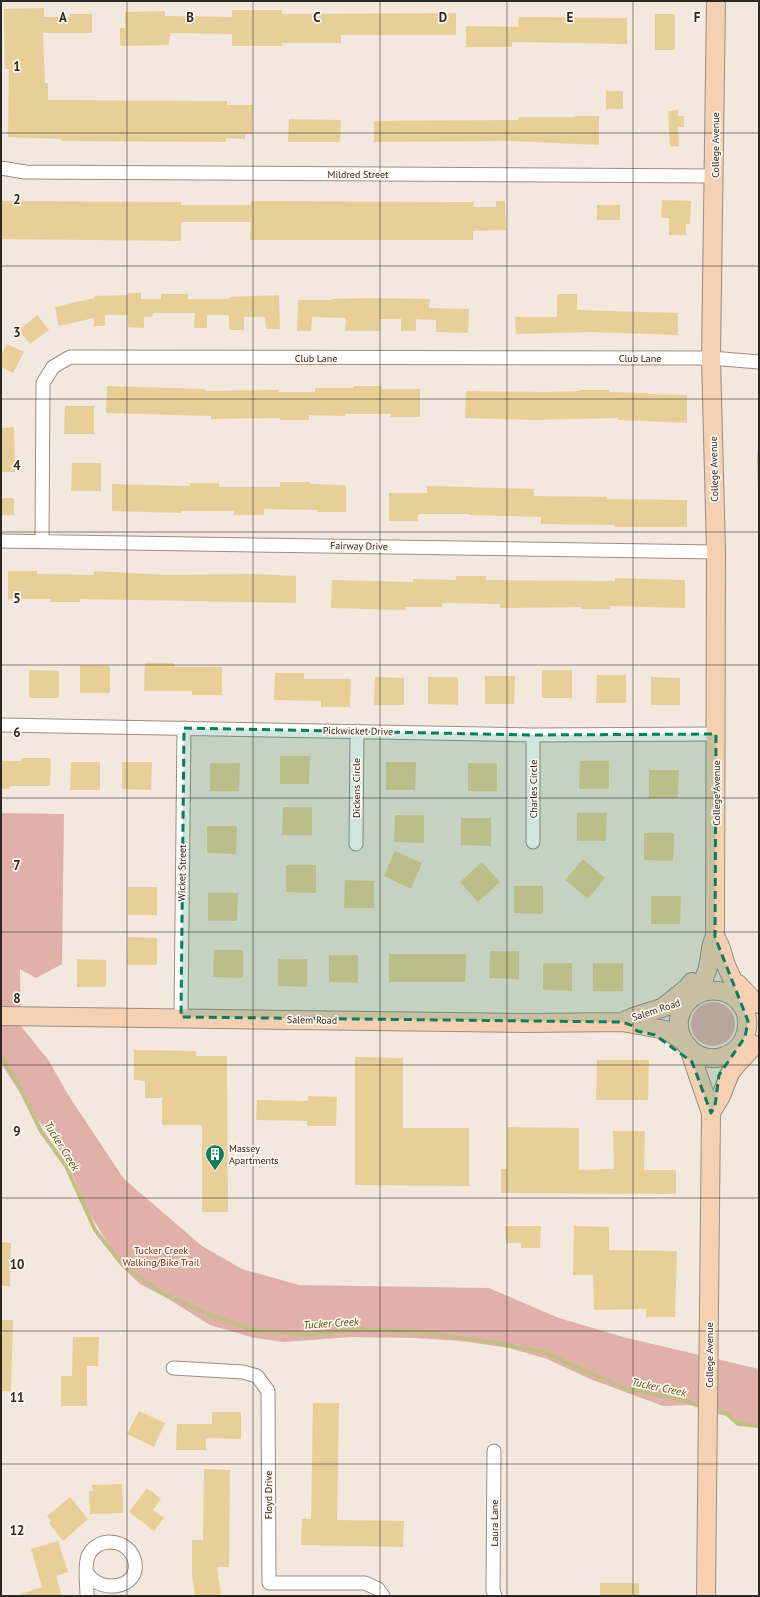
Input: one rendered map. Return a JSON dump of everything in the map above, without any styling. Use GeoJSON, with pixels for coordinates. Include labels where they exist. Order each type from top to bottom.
{"type":"FeatureCollection","features":[{"type":"Feature","properties":{"kind":"street","name":"College Avenue"},"geometry":{"type":"LineString","coordinates":[[691,998],[703,984],[713,940],[716,734],[716,552],[711,358],[715,176],[716,1]]}},
{"type":"Feature","properties":{"kind":"street","name":"Mildred Street"},"geometry":{"type":"LineString","coordinates":[[1,168],[33,172],[715,176]]}},
{"type":"Feature","properties":{"kind":"street","name":"Club Lane"},"geometry":{"type":"LineString","coordinates":[[42,541],[43,383],[53,367],[70,357],[711,358],[759,362]]}},
{"type":"Feature","properties":{"kind":"street","name":"Fairway Drive"},"geometry":{"type":"LineString","coordinates":[[1,541],[716,552]]}},
{"type":"Feature","properties":{"kind":"street","name":"Pickwicket Drive"},"geometry":{"type":"LineString","coordinates":[[1,725],[533,735],[716,734]]}},
{"type":"Feature","properties":{"kind":"street","name":"Wicket Street"},"geometry":{"type":"LineString","coordinates":[[181,1017],[184,728]]}},
{"type":"Feature","properties":{"kind":"street","name":"Dickens Circle"},"geometry":{"type":"LineString","coordinates":[[356,844],[357,731]]}},
{"type":"Feature","properties":{"kind":"street","name":"Charles Circle"},"geometry":{"type":"LineString","coordinates":[[533,735],[533,842]]}},
{"type":"Feature","properties":{"kind":"street","name":"College Avenue"},"geometry":{"type":"LineString","coordinates":[[713,940],[720,945],[730,976],[746,1003]]}},
{"type":"Feature","properties":{"kind":"street"},"geometry":{"type":"LineString","coordinates":[[662,1008],[687,988],[702,964],[705,949],[713,940]]}},
{"type":"Feature","properties":{"kind":"street"},"geometry":{"type":"LineString","coordinates":[[757,1044],[718,1058],[705,1057],[688,1050],[679,1026],[682,1012],[691,998],[705,991],[719,990],[726,992],[746,1003],[759,1015]]}},
{"type":"Feature","properties":{"kind":"street","name":"Salem Road"},"geometry":{"type":"LineString","coordinates":[[628,1024],[662,1008],[691,998]]}},
{"type":"Feature","properties":{"kind":"street"},"geometry":{"type":"LineString","coordinates":[[734,1051],[745,1037],[747,1029],[748,1022],[746,1003]]}},
{"type":"Feature","properties":{"kind":"street","name":"Salem Road"},"geometry":{"type":"LineString","coordinates":[[1,1016],[181,1017],[628,1024],[666,1030],[688,1050]]}},
{"type":"Feature","properties":{"kind":"street"},"geometry":{"type":"LineString","coordinates":[[713,1110],[722,1096],[730,1073],[736,1064],[757,1044]]}},
{"type":"Feature","properties":{"kind":"street","name":"College Avenue"},"geometry":{"type":"LineString","coordinates":[[688,1050],[713,1110]]}},
{"type":"Feature","properties":{"kind":"street","name":"College Avenue"},"geometry":{"type":"LineString","coordinates":[[706,1596],[713,1110],[719,1075],[734,1051]]}},
{"type":"Feature","properties":{"kind":"street","name":"Floyd Drive"},"geometry":{"type":"LineString","coordinates":[[173,1368],[243,1372],[257,1376],[268,1391],[269,1583],[365,1583],[378,1589],[383,1596]]}},
{"type":"Feature","properties":{"kind":"street","name":"Laura Lane"},"geometry":{"type":"LineString","coordinates":[[494,1451],[493,1590],[495,1596]]}},
{"type":"Feature","properties":{"kind":"street"},"geometry":{"type":"LineString","coordinates":[[87,1573],[91,1580],[104,1593],[119,1589],[131,1580],[135,1565],[130,1550],[116,1542],[108,1542],[100,1544],[88,1556],[87,1573],[87,1596]]}},
{"type":"Feature","properties":{"kind":"highlighted area"},"geometry":{"type":"Polygon","coordinates":[[[184,728],[533,735],[716,734],[715,937],[748,1021],[745,1037],[719,1075],[715,1106],[711,1113],[692,1062],[655,1035],[637,1031],[633,1026],[622,1022],[181,1017],[184,728]]]}},
{"type":"Feature","properties":{"kind":"green space","name":"Tucker Creek Walking/Bike Trail"},"geometry":{"type":"Polygon","coordinates":[[[1,813],[64,814],[62,964],[36,978],[20,969],[21,1026],[49,1061],[67,1093],[124,1179],[202,1246],[242,1269],[299,1285],[489,1288],[559,1318],[623,1337],[759,1369],[759,1426],[738,1424],[727,1414],[691,1405],[663,1406],[590,1379],[547,1359],[509,1348],[461,1341],[416,1338],[351,1337],[284,1342],[255,1338],[210,1325],[165,1297],[140,1284],[122,1267],[88,1211],[68,1164],[52,1138],[34,1115],[1,1063],[1,813]]]}},
{"type":"Feature","properties":{"kind":"green space"},"geometry":{"type":"Polygon","coordinates":[[[713,1002],[725,1006],[731,1012],[735,1024],[731,1036],[725,1042],[713,1046],[701,1042],[695,1036],[691,1024],[695,1012],[701,1006],[713,1002]]]}},
{"type":"Feature","properties":{"kind":"shaded area"},"geometry":{"type":"Polygon","coordinates":[[[759,431],[759,519],[757,458],[759,431]]]}},
{"type":"Feature","properties":{"kind":"building"},"geometry":{"type":"Polygon","coordinates":[[[44,8],[44,17],[70,17],[70,14],[92,14],[92,33],[43,33],[45,83],[48,83],[48,100],[227,101],[227,105],[253,105],[252,134],[245,134],[245,139],[226,138],[226,142],[61,141],[61,139],[8,137],[9,69],[5,69],[4,9],[44,8]]]}},
{"type":"Feature","properties":{"kind":"building"},"geometry":{"type":"Polygon","coordinates":[[[232,10],[282,10],[282,14],[456,13],[456,35],[341,35],[341,43],[282,43],[282,46],[232,46],[232,34],[170,33],[169,45],[120,46],[120,28],[125,28],[125,12],[165,11],[165,16],[232,17],[232,10]]]}},
{"type":"Feature","properties":{"kind":"building"},"geometry":{"type":"Polygon","coordinates":[[[655,14],[675,14],[675,50],[655,50],[655,14]]]}},
{"type":"Feature","properties":{"kind":"building"},"geometry":{"type":"Polygon","coordinates":[[[519,17],[627,18],[627,44],[512,42],[512,47],[466,47],[466,26],[518,27],[519,17]]]}},
{"type":"Feature","properties":{"kind":"building"},"geometry":{"type":"Polygon","coordinates":[[[606,91],[623,91],[623,109],[606,109],[606,91]]]}},
{"type":"Feature","properties":{"kind":"building"},"geometry":{"type":"Polygon","coordinates":[[[678,110],[678,116],[684,116],[684,127],[678,127],[679,146],[670,147],[668,111],[678,110]]]}},
{"type":"Feature","properties":{"kind":"building"},"geometry":{"type":"Polygon","coordinates":[[[599,116],[599,145],[512,141],[374,142],[374,121],[518,120],[518,117],[599,116]]]}},
{"type":"Feature","properties":{"kind":"building"},"geometry":{"type":"Polygon","coordinates":[[[289,119],[341,120],[340,142],[288,142],[289,119]]]}},
{"type":"Feature","properties":{"kind":"building"},"geometry":{"type":"Polygon","coordinates":[[[662,200],[691,201],[690,224],[686,224],[686,235],[669,235],[669,218],[661,218],[662,200]]]}},
{"type":"Feature","properties":{"kind":"building"},"geometry":{"type":"Polygon","coordinates":[[[2,201],[181,202],[181,205],[251,205],[251,201],[474,202],[473,207],[496,207],[496,201],[505,201],[506,230],[473,231],[473,240],[250,240],[251,222],[181,222],[181,241],[2,239],[2,201]]]}},
{"type":"Feature","properties":{"kind":"building"},"geometry":{"type":"Polygon","coordinates":[[[597,205],[620,205],[620,220],[597,220],[597,205]]]}},
{"type":"Feature","properties":{"kind":"building"},"geometry":{"type":"Polygon","coordinates":[[[128,293],[141,293],[141,299],[161,299],[161,294],[188,294],[188,299],[229,299],[229,297],[279,295],[280,329],[266,329],[265,317],[244,317],[244,330],[229,330],[229,315],[207,315],[207,328],[194,328],[195,313],[153,313],[152,317],[144,317],[144,328],[128,327],[128,315],[105,315],[105,326],[94,326],[94,318],[59,326],[55,307],[94,298],[94,296],[128,295],[128,293]]]}},
{"type":"Feature","properties":{"kind":"building"},"geometry":{"type":"Polygon","coordinates":[[[557,294],[577,294],[577,310],[678,313],[678,335],[591,332],[516,334],[515,317],[557,317],[557,294]]]}},
{"type":"Feature","properties":{"kind":"building"},"geometry":{"type":"Polygon","coordinates":[[[366,298],[430,299],[429,308],[469,309],[468,333],[436,332],[436,320],[416,319],[416,331],[401,331],[401,319],[380,319],[379,331],[345,331],[346,318],[312,317],[311,331],[297,331],[298,300],[366,298]]]}},
{"type":"Feature","properties":{"kind":"building"},"geometry":{"type":"Polygon","coordinates":[[[37,315],[49,330],[30,344],[19,330],[37,315]]]}},
{"type":"Feature","properties":{"kind":"building"},"geometry":{"type":"Polygon","coordinates":[[[7,344],[24,352],[13,373],[1,367],[1,355],[7,344]]]}},
{"type":"Feature","properties":{"kind":"building"},"geometry":{"type":"Polygon","coordinates":[[[107,386],[205,389],[205,391],[278,390],[278,392],[315,392],[315,388],[353,388],[353,386],[382,386],[382,389],[420,389],[420,417],[390,417],[391,414],[345,414],[345,416],[309,415],[309,420],[280,420],[280,418],[211,419],[211,416],[106,413],[107,386]]]}},
{"type":"Feature","properties":{"kind":"building"},"geometry":{"type":"Polygon","coordinates":[[[609,390],[609,392],[687,395],[687,423],[618,420],[618,418],[533,420],[465,418],[466,391],[544,392],[609,390]]]}},
{"type":"Feature","properties":{"kind":"building"},"geometry":{"type":"Polygon","coordinates":[[[65,406],[94,406],[94,434],[64,434],[65,406]]]}},
{"type":"Feature","properties":{"kind":"building"},"geometry":{"type":"Polygon","coordinates":[[[14,427],[15,472],[1,472],[1,428],[14,427]]]}},
{"type":"Feature","properties":{"kind":"building"},"geometry":{"type":"Polygon","coordinates":[[[72,463],[101,463],[101,491],[71,491],[72,463]]]}},
{"type":"Feature","properties":{"kind":"building"},"geometry":{"type":"Polygon","coordinates":[[[280,482],[310,482],[310,484],[346,485],[346,512],[264,509],[264,515],[234,515],[234,511],[181,511],[181,513],[112,511],[112,484],[190,486],[190,483],[219,483],[219,487],[280,487],[280,482]]]}},
{"type":"Feature","properties":{"kind":"building"},"geometry":{"type":"Polygon","coordinates":[[[427,486],[534,489],[534,496],[687,500],[687,527],[614,527],[615,525],[541,524],[541,517],[469,514],[418,514],[418,521],[389,521],[389,493],[427,493],[427,486]]]}},
{"type":"Feature","properties":{"kind":"building"},"geometry":{"type":"Polygon","coordinates":[[[1,498],[14,498],[14,515],[1,515],[1,498]]]}},
{"type":"Feature","properties":{"kind":"building"},"geometry":{"type":"Polygon","coordinates":[[[8,571],[37,571],[37,574],[94,575],[94,571],[167,575],[252,574],[296,576],[296,603],[80,599],[80,602],[51,602],[51,599],[8,599],[8,571]]]}},
{"type":"Feature","properties":{"kind":"building"},"geometry":{"type":"Polygon","coordinates":[[[456,576],[486,576],[486,580],[615,581],[615,578],[685,580],[685,608],[610,606],[610,609],[581,609],[581,607],[500,608],[500,604],[442,603],[442,607],[405,607],[405,610],[331,608],[332,580],[413,582],[413,579],[456,580],[456,576]]]}},
{"type":"Feature","properties":{"kind":"building"},"geometry":{"type":"Polygon","coordinates":[[[145,663],[174,663],[174,667],[222,667],[222,695],[192,695],[192,691],[144,691],[145,663]]]}},
{"type":"Feature","properties":{"kind":"building"},"geometry":{"type":"Polygon","coordinates":[[[80,665],[110,666],[110,693],[80,693],[80,665]]]}},
{"type":"Feature","properties":{"kind":"building"},"geometry":{"type":"Polygon","coordinates":[[[29,670],[59,671],[59,698],[29,698],[29,670]]]}},
{"type":"Feature","properties":{"kind":"building"},"geometry":{"type":"Polygon","coordinates":[[[542,670],[572,670],[572,698],[542,698],[542,670]]]}},
{"type":"Feature","properties":{"kind":"building"},"geometry":{"type":"Polygon","coordinates":[[[275,673],[304,673],[304,679],[351,679],[350,707],[321,707],[321,701],[274,700],[275,673]]]}},
{"type":"Feature","properties":{"kind":"building"},"geometry":{"type":"Polygon","coordinates":[[[597,675],[626,675],[626,703],[596,703],[597,675]]]}},
{"type":"Feature","properties":{"kind":"building"},"geometry":{"type":"Polygon","coordinates":[[[485,676],[515,676],[514,704],[485,704],[485,676]]]}},
{"type":"Feature","properties":{"kind":"building"},"geometry":{"type":"Polygon","coordinates":[[[375,677],[404,678],[404,705],[374,705],[375,677]]]}},
{"type":"Feature","properties":{"kind":"building"},"geometry":{"type":"Polygon","coordinates":[[[428,677],[458,677],[458,705],[428,704],[428,677]]]}},
{"type":"Feature","properties":{"kind":"building"},"geometry":{"type":"Polygon","coordinates":[[[651,677],[680,678],[680,705],[651,705],[651,677]]]}},
{"type":"Feature","properties":{"kind":"building"},"geometry":{"type":"Polygon","coordinates":[[[280,756],[310,756],[309,784],[280,784],[280,756]]]}},
{"type":"Feature","properties":{"kind":"building"},"geometry":{"type":"Polygon","coordinates":[[[21,758],[51,758],[50,786],[10,786],[10,789],[1,789],[1,761],[21,761],[21,758]]]}},
{"type":"Feature","properties":{"kind":"building"},"geometry":{"type":"Polygon","coordinates":[[[580,761],[609,761],[609,789],[579,789],[580,761]]]}},
{"type":"Feature","properties":{"kind":"building"},"geometry":{"type":"Polygon","coordinates":[[[71,762],[100,762],[100,790],[70,790],[71,762]]]}},
{"type":"Feature","properties":{"kind":"building"},"geometry":{"type":"Polygon","coordinates":[[[122,762],[152,762],[151,790],[122,789],[122,762]]]}},
{"type":"Feature","properties":{"kind":"building"},"geometry":{"type":"Polygon","coordinates":[[[386,762],[416,762],[415,790],[386,790],[386,762]]]}},
{"type":"Feature","properties":{"kind":"building"},"geometry":{"type":"Polygon","coordinates":[[[210,763],[240,763],[239,791],[210,791],[210,763]]]}},
{"type":"Feature","properties":{"kind":"building"},"geometry":{"type":"Polygon","coordinates":[[[468,763],[497,763],[497,791],[468,791],[468,763]]]}},
{"type":"Feature","properties":{"kind":"building"},"geometry":{"type":"Polygon","coordinates":[[[649,770],[679,770],[678,798],[649,798],[649,770]]]}},
{"type":"Feature","properties":{"kind":"building"},"geometry":{"type":"Polygon","coordinates":[[[283,807],[312,807],[312,835],[282,835],[283,807]]]}},
{"type":"Feature","properties":{"kind":"building"},"geometry":{"type":"Polygon","coordinates":[[[577,813],[607,813],[606,841],[577,841],[577,813]]]}},
{"type":"Feature","properties":{"kind":"building"},"geometry":{"type":"Polygon","coordinates":[[[395,815],[424,815],[424,843],[394,842],[395,815]]]}},
{"type":"Feature","properties":{"kind":"building"},"geometry":{"type":"Polygon","coordinates":[[[461,818],[491,818],[491,846],[461,845],[461,818]]]}},
{"type":"Feature","properties":{"kind":"building"},"geometry":{"type":"Polygon","coordinates":[[[207,826],[237,826],[236,854],[207,853],[207,826]]]}},
{"type":"Feature","properties":{"kind":"building"},"geometry":{"type":"Polygon","coordinates":[[[644,833],[674,833],[673,861],[644,860],[644,833]]]}},
{"type":"Feature","properties":{"kind":"building"},"geometry":{"type":"Polygon","coordinates":[[[395,851],[422,863],[411,889],[384,876],[395,851]]]}},
{"type":"Feature","properties":{"kind":"building"},"geometry":{"type":"Polygon","coordinates":[[[583,859],[605,878],[588,899],[565,880],[583,859]]]}},
{"type":"Feature","properties":{"kind":"building"},"geometry":{"type":"Polygon","coordinates":[[[482,862],[500,882],[478,902],[460,882],[482,862]]]}},
{"type":"Feature","properties":{"kind":"building"},"geometry":{"type":"Polygon","coordinates":[[[286,865],[316,865],[316,893],[286,892],[286,865]]]}},
{"type":"Feature","properties":{"kind":"building"},"geometry":{"type":"Polygon","coordinates":[[[345,880],[374,881],[374,908],[344,908],[345,880]]]}},
{"type":"Feature","properties":{"kind":"building"},"geometry":{"type":"Polygon","coordinates":[[[514,886],[543,886],[543,914],[514,913],[514,886]]]}},
{"type":"Feature","properties":{"kind":"building"},"geometry":{"type":"Polygon","coordinates":[[[128,887],[157,887],[157,915],[128,915],[128,887]]]}},
{"type":"Feature","properties":{"kind":"building"},"geometry":{"type":"Polygon","coordinates":[[[208,893],[238,893],[237,921],[208,921],[208,893]]]}},
{"type":"Feature","properties":{"kind":"building"},"geometry":{"type":"Polygon","coordinates":[[[651,896],[681,896],[680,924],[651,924],[651,896]]]}},
{"type":"Feature","properties":{"kind":"building"},"geometry":{"type":"Polygon","coordinates":[[[128,937],[157,938],[157,965],[127,965],[128,937]]]}},
{"type":"Feature","properties":{"kind":"building"},"geometry":{"type":"Polygon","coordinates":[[[214,950],[243,950],[243,978],[213,977],[214,950]]]}},
{"type":"Feature","properties":{"kind":"building"},"geometry":{"type":"Polygon","coordinates":[[[490,951],[519,951],[519,979],[489,978],[490,951]]]}},
{"type":"Feature","properties":{"kind":"building"},"geometry":{"type":"Polygon","coordinates":[[[389,954],[466,954],[465,982],[389,982],[389,954]]]}},
{"type":"Feature","properties":{"kind":"building"},"geometry":{"type":"Polygon","coordinates":[[[329,955],[358,955],[358,983],[329,982],[329,955]]]}},
{"type":"Feature","properties":{"kind":"building"},"geometry":{"type":"Polygon","coordinates":[[[77,959],[106,960],[106,987],[77,987],[77,959]]]}},
{"type":"Feature","properties":{"kind":"building"},"geometry":{"type":"Polygon","coordinates":[[[278,959],[307,959],[307,987],[278,986],[278,959]]]}},
{"type":"Feature","properties":{"kind":"building"},"geometry":{"type":"Polygon","coordinates":[[[543,963],[572,963],[572,991],[543,990],[543,963]]]}},
{"type":"Feature","properties":{"kind":"building"},"geometry":{"type":"Polygon","coordinates":[[[593,963],[623,963],[623,991],[593,991],[593,963]]]}},
{"type":"Feature","properties":{"kind":"building"},"geometry":{"type":"Polygon","coordinates":[[[134,1050],[196,1051],[196,1056],[227,1056],[228,1212],[202,1212],[202,1125],[162,1125],[162,1098],[145,1098],[145,1081],[134,1080],[134,1050]]]}},
{"type":"Feature","properties":{"kind":"building"},"geometry":{"type":"Polygon","coordinates":[[[355,1057],[403,1058],[403,1128],[469,1128],[469,1186],[355,1185],[355,1057]]]}},
{"type":"Feature","properties":{"kind":"building"},"geometry":{"type":"Polygon","coordinates":[[[597,1060],[649,1060],[648,1100],[596,1100],[597,1060]]]}},
{"type":"Feature","properties":{"kind":"building"},"geometry":{"type":"Polygon","coordinates":[[[308,1096],[337,1097],[336,1126],[307,1126],[307,1121],[256,1120],[257,1100],[308,1101],[308,1096]]]}},
{"type":"Feature","properties":{"kind":"building"},"geometry":{"type":"Polygon","coordinates":[[[507,1127],[579,1128],[579,1170],[614,1169],[613,1131],[645,1131],[644,1170],[676,1170],[676,1194],[501,1193],[501,1169],[507,1169],[507,1127]]]}},
{"type":"Feature","properties":{"kind":"building"},"geometry":{"type":"Polygon","coordinates":[[[505,1226],[541,1226],[540,1248],[521,1248],[521,1243],[506,1243],[505,1226]]]}},
{"type":"Feature","properties":{"kind":"building"},"geometry":{"type":"Polygon","coordinates":[[[574,1226],[609,1227],[609,1250],[677,1251],[675,1317],[646,1317],[646,1309],[594,1310],[593,1275],[573,1275],[574,1226]]]}},
{"type":"Feature","properties":{"kind":"building"},"geometry":{"type":"Polygon","coordinates":[[[1,1242],[11,1243],[10,1286],[1,1286],[1,1242]]]}},
{"type":"Feature","properties":{"kind":"building"},"geometry":{"type":"Polygon","coordinates":[[[1,1320],[13,1320],[11,1391],[1,1391],[1,1320]]]}},
{"type":"Feature","properties":{"kind":"building"},"geometry":{"type":"Polygon","coordinates":[[[73,1337],[99,1337],[98,1366],[87,1366],[87,1406],[61,1406],[61,1376],[72,1376],[73,1337]]]}},
{"type":"Feature","properties":{"kind":"building"},"geometry":{"type":"Polygon","coordinates":[[[313,1403],[339,1403],[337,1520],[404,1521],[403,1547],[301,1545],[302,1519],[311,1519],[313,1403]]]}},
{"type":"Feature","properties":{"kind":"building"},"geometry":{"type":"Polygon","coordinates":[[[139,1411],[165,1423],[154,1447],[127,1434],[139,1411]]]}},
{"type":"Feature","properties":{"kind":"building"},"geometry":{"type":"Polygon","coordinates":[[[212,1412],[241,1412],[241,1439],[206,1438],[206,1450],[176,1450],[177,1424],[212,1424],[212,1412]]]}},
{"type":"Feature","properties":{"kind":"building"},"geometry":{"type":"Polygon","coordinates":[[[204,1469],[230,1470],[229,1567],[217,1567],[221,1596],[195,1596],[192,1574],[192,1540],[203,1540],[204,1469]]]}},
{"type":"Feature","properties":{"kind":"building"},"geometry":{"type":"Polygon","coordinates":[[[122,1484],[123,1513],[90,1514],[89,1491],[93,1491],[92,1485],[122,1484]]]}},
{"type":"Feature","properties":{"kind":"building"},"geometry":{"type":"Polygon","coordinates":[[[147,1488],[161,1499],[153,1510],[164,1518],[154,1531],[129,1512],[147,1488]]]}},
{"type":"Feature","properties":{"kind":"building"},"geometry":{"type":"Polygon","coordinates":[[[70,1497],[88,1519],[63,1541],[49,1523],[51,1520],[47,1516],[70,1497]]]}},
{"type":"Feature","properties":{"kind":"building"},"geometry":{"type":"Polygon","coordinates":[[[58,1541],[68,1572],[56,1576],[62,1596],[22,1596],[21,1594],[42,1587],[31,1549],[58,1541]]]}},
{"type":"Feature","properties":{"kind":"building"},"geometry":{"type":"Polygon","coordinates":[[[600,1583],[639,1583],[639,1596],[600,1596],[600,1583]]]}},
{"type":"Feature","properties":{"kind":"waterway","name":"Tucker Creek"},"geometry":{"type":"LineString","coordinates":[[1,1057],[16,1080],[41,1131],[66,1166],[95,1230],[121,1263],[160,1292],[210,1315],[256,1331],[312,1335],[361,1329],[419,1332],[492,1342],[544,1352],[623,1388],[675,1398],[703,1407]]}},
{"type":"Feature","properties":{"kind":"waterway","name":"Tucker Creek"},"geometry":{"type":"LineString","coordinates":[[712,1410],[727,1414],[738,1424],[759,1426]]}},
{"type":"Feature","properties":{"kind":"place","name":"Massey Apartments"},"geometry":{"type":"Point","coordinates":[215,1171]}}]}
